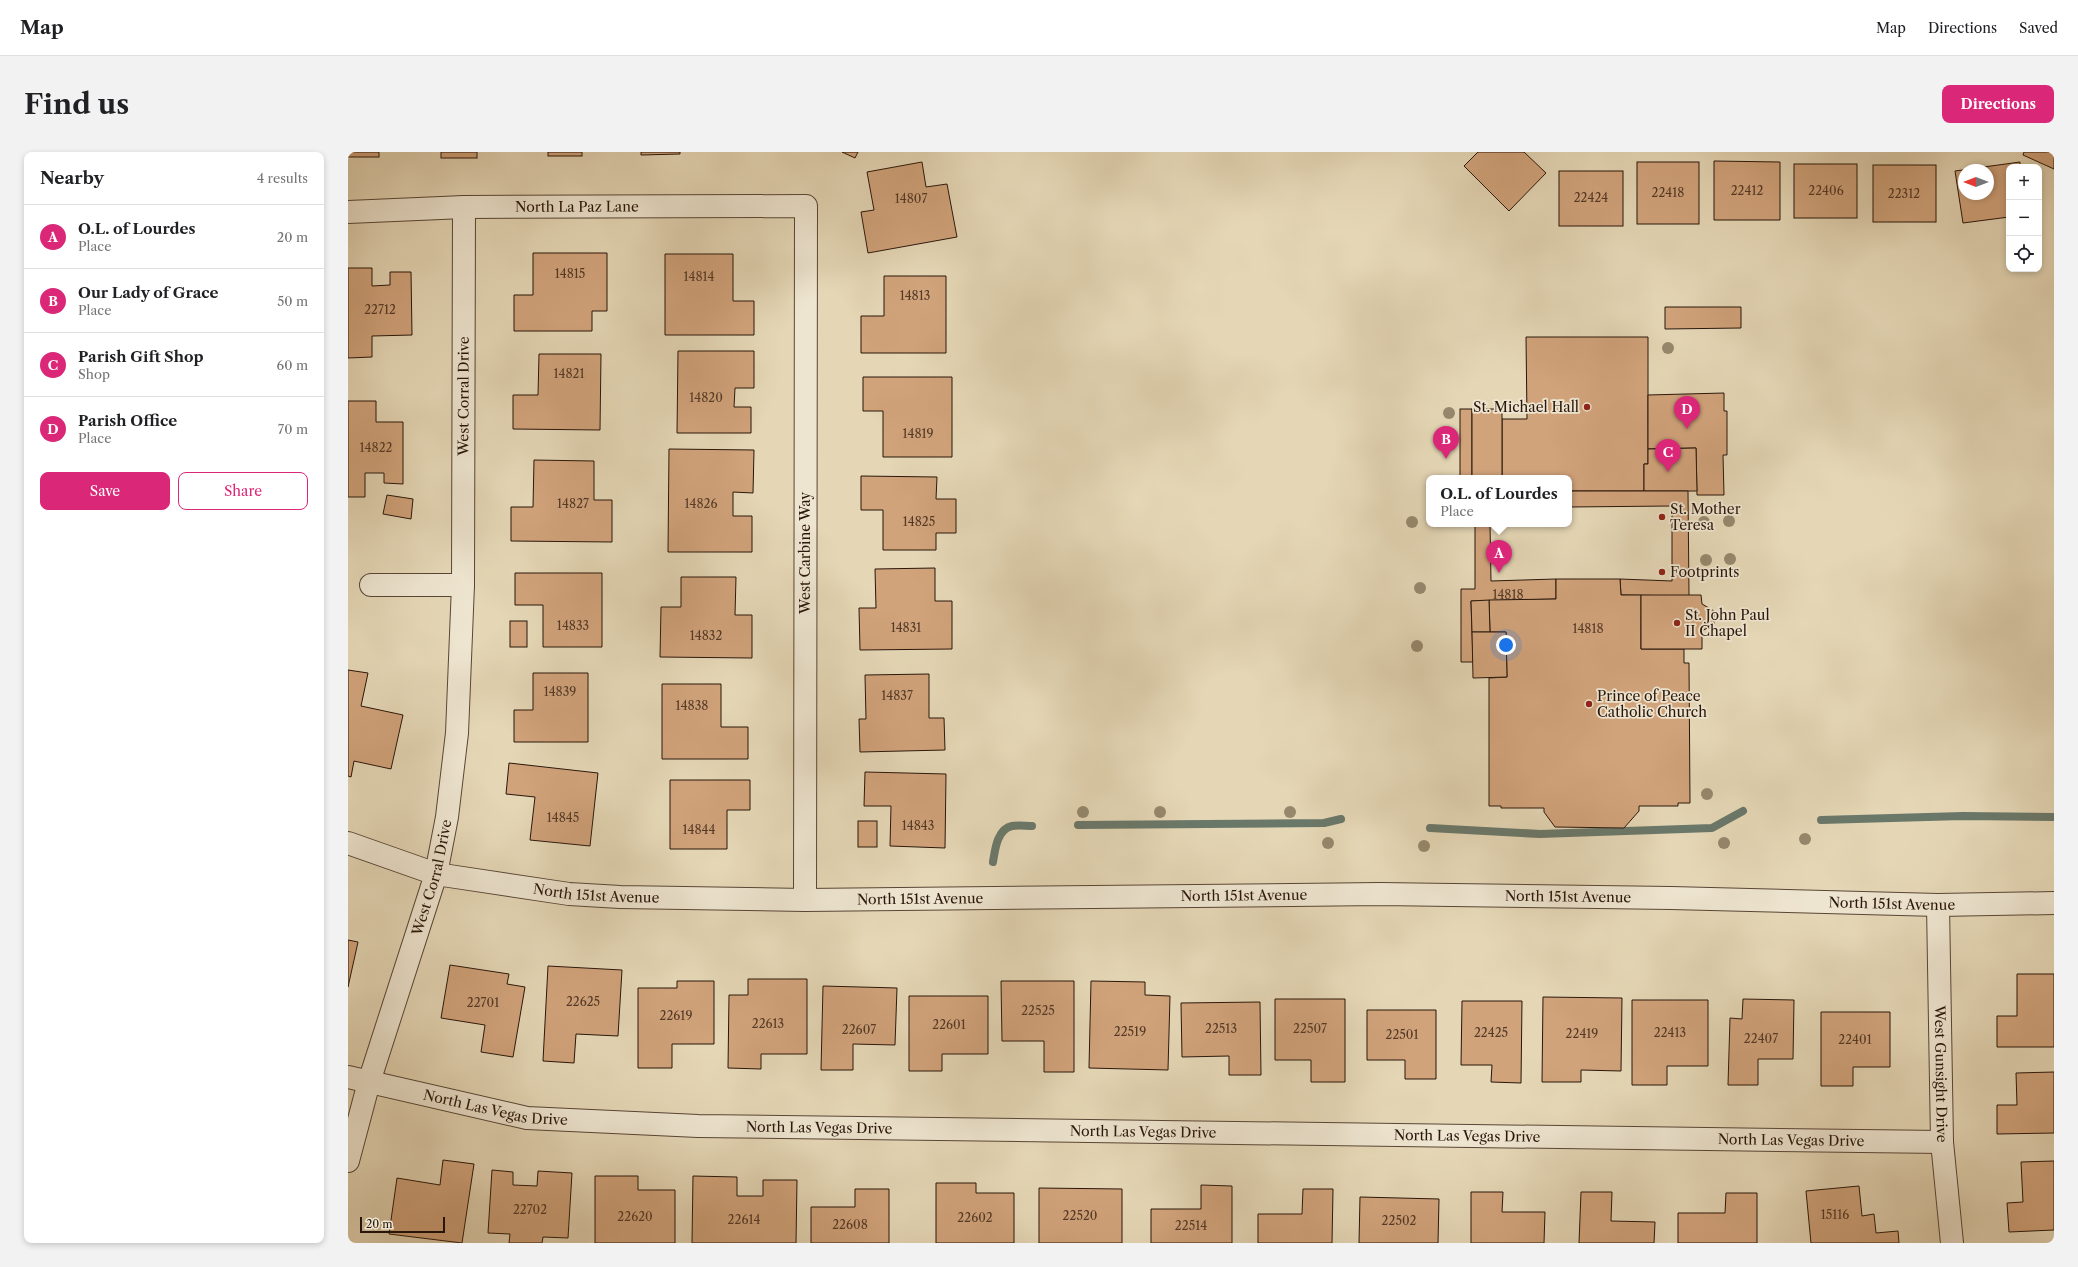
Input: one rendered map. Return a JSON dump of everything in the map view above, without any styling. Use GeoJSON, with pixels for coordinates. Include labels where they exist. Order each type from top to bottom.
{"type":"FeatureCollection","features":[{"type":"Feature","properties":{"kind":"street","name":"North La Paz Lane"},"geometry":{"type":"LineString","coordinates":[[348,212],[464,207],[806,206]]}},
{"type":"Feature","properties":{"kind":"street","name":"West Carbine Way"},"geometry":{"type":"LineString","coordinates":[[805,900],[806,206]]}},
{"type":"Feature","properties":{"kind":"street","name":"West Corral Drive"},"geometry":{"type":"LineString","coordinates":[[348,1161],[369,1082],[436,874],[447,817],[457,734],[463,585],[464,207]]}},
{"type":"Feature","properties":{"kind":"street"},"geometry":{"type":"LineString","coordinates":[[371,585],[463,585]]}},
{"type":"Feature","properties":{"kind":"street","name":"North 151st Avenue"},"geometry":{"type":"LineString","coordinates":[[348,843],[436,874],[569,894],[620,897],[805,900],[1380,894],[1671,898],[1938,905],[2054,903]]}},
{"type":"Feature","properties":{"kind":"street","name":"West Gunsight Drive"},"geometry":{"type":"LineString","coordinates":[[1938,905],[1942,1142],[1952,1243]]}},
{"type":"Feature","properties":{"kind":"street","name":"North Las Vegas Drive"},"geometry":{"type":"LineString","coordinates":[[348,1077],[527,1118],[698,1126],[1942,1142]]}},
{"type":"Feature","properties":{"kind":"building"},"geometry":{"type":"Polygon","coordinates":[[[348,152],[379,152],[379,157],[348,157],[348,152]]]}},
{"type":"Feature","properties":{"kind":"building"},"geometry":{"type":"Polygon","coordinates":[[[441,152],[477,152],[477,158],[441,158],[441,152]]]}},
{"type":"Feature","properties":{"kind":"building"},"geometry":{"type":"Polygon","coordinates":[[[548,152],[582,152],[582,156],[548,156],[548,152]]]}},
{"type":"Feature","properties":{"kind":"building"},"geometry":{"type":"Polygon","coordinates":[[[641,152],[680,152],[680,154],[641,155],[641,152]]]}},
{"type":"Feature","properties":{"kind":"building"},"geometry":{"type":"Polygon","coordinates":[[[842,152],[858,152],[855,158],[842,152]]]}},
{"type":"Feature","properties":{"kind":"building"},"geometry":{"type":"Polygon","coordinates":[[[1478,152],[1524,152],[1546,173],[1509,211],[1464,166],[1478,152]]]}},
{"type":"Feature","properties":{"kind":"building"},"geometry":{"type":"Polygon","coordinates":[[[2024,152],[2054,152],[2054,169],[2023,155],[2024,152]]]}},
{"type":"Feature","properties":{"kind":"building"},"geometry":{"type":"Polygon","coordinates":[[[1714,161],[1780,162],[1780,220],[1714,220],[1714,161]]]}},
{"type":"Feature","properties":{"kind":"building"},"geometry":{"type":"Polygon","coordinates":[[[922,162],[926,187],[947,184],[957,237],[868,253],[861,212],[874,210],[867,172],[922,162]]]}},
{"type":"Feature","properties":{"kind":"building"},"geometry":{"type":"Polygon","coordinates":[[[1637,162],[1699,162],[1699,224],[1637,224],[1637,162]]]}},
{"type":"Feature","properties":{"kind":"building"},"geometry":{"type":"Polygon","coordinates":[[[2020,162],[2020,164],[2006,164],[2006,217],[1963,223],[1959,200],[1994,200],[1994,166],[2020,162]]]}},
{"type":"Feature","properties":{"kind":"building"},"geometry":{"type":"Polygon","coordinates":[[[1794,164],[1857,164],[1857,218],[1794,218],[1794,164]]]}},
{"type":"Feature","properties":{"kind":"building"},"geometry":{"type":"Polygon","coordinates":[[[1873,165],[1936,165],[1936,222],[1873,222],[1873,165]]]}},
{"type":"Feature","properties":{"kind":"building"},"geometry":{"type":"Polygon","coordinates":[[[1559,171],[1623,171],[1623,226],[1559,226],[1559,171]]]}},
{"type":"Feature","properties":{"kind":"building"},"geometry":{"type":"Polygon","coordinates":[[[1955,171],[1958,171],[1958,190],[1955,171]]]}},
{"type":"Feature","properties":{"kind":"building"},"geometry":{"type":"Polygon","coordinates":[[[533,253],[607,253],[607,311],[592,311],[592,331],[514,331],[514,295],[533,295],[533,253]]]}},
{"type":"Feature","properties":{"kind":"building"},"geometry":{"type":"Polygon","coordinates":[[[665,254],[733,254],[733,301],[754,301],[754,335],[665,335],[665,254]]]}},
{"type":"Feature","properties":{"kind":"building"},"geometry":{"type":"Polygon","coordinates":[[[348,268],[372,268],[372,286],[390,285],[390,272],[411,272],[412,335],[372,336],[372,357],[348,358],[348,268]]]}},
{"type":"Feature","properties":{"kind":"building"},"geometry":{"type":"Polygon","coordinates":[[[884,276],[946,276],[946,353],[861,353],[861,316],[884,316],[884,276]]]}},
{"type":"Feature","properties":{"kind":"building"},"geometry":{"type":"Polygon","coordinates":[[[1665,307],[1741,307],[1741,328],[1665,329],[1665,307]]]}},
{"type":"Feature","properties":{"kind":"building","name":"St. Michael Hall"},"geometry":{"type":"Polygon","coordinates":[[[1526,337],[1648,337],[1648,464],[1644,464],[1644,491],[1572,491],[1572,475],[1502,475],[1502,419],[1527,419],[1526,337]]]}},
{"type":"Feature","properties":{"kind":"building"},"geometry":{"type":"Polygon","coordinates":[[[678,351],[754,351],[754,388],[735,388],[734,407],[751,407],[751,433],[677,433],[678,351]]]}},
{"type":"Feature","properties":{"kind":"building"},"geometry":{"type":"Polygon","coordinates":[[[539,354],[601,354],[600,430],[513,429],[513,395],[538,395],[539,354]]]}},
{"type":"Feature","properties":{"kind":"building"},"geometry":{"type":"Polygon","coordinates":[[[863,377],[952,377],[952,457],[883,457],[883,411],[863,411],[863,377]]]}},
{"type":"Feature","properties":{"kind":"building"},"geometry":{"type":"Polygon","coordinates":[[[1724,393],[1724,411],[1727,411],[1727,455],[1723,455],[1724,495],[1697,495],[1696,448],[1648,449],[1648,395],[1724,393]]]}},
{"type":"Feature","properties":{"kind":"building"},"geometry":{"type":"Polygon","coordinates":[[[348,401],[376,401],[376,422],[403,422],[403,484],[384,483],[384,473],[365,473],[365,497],[348,497],[348,401]]]}},
{"type":"Feature","properties":{"kind":"building"},"geometry":{"type":"Polygon","coordinates":[[[1460,409],[1472,409],[1472,475],[1460,475],[1460,409]]]}},
{"type":"Feature","properties":{"kind":"building"},"geometry":{"type":"Polygon","coordinates":[[[1472,409],[1502,409],[1502,475],[1472,475],[1472,409]]]}},
{"type":"Feature","properties":{"kind":"building"},"geometry":{"type":"Polygon","coordinates":[[[1696,448],[1697,491],[1644,491],[1644,464],[1648,464],[1648,449],[1696,448]]]}},
{"type":"Feature","properties":{"kind":"building"},"geometry":{"type":"Polygon","coordinates":[[[669,449],[754,450],[753,493],[733,492],[733,516],[752,516],[752,552],[668,552],[669,449]]]}},
{"type":"Feature","properties":{"kind":"building"},"geometry":{"type":"Polygon","coordinates":[[[534,460],[594,461],[594,500],[612,500],[612,542],[511,541],[511,507],[533,507],[534,460]]]}},
{"type":"Feature","properties":{"kind":"building"},"geometry":{"type":"Polygon","coordinates":[[[861,476],[937,477],[936,499],[956,499],[956,533],[936,533],[936,550],[883,550],[883,510],[861,510],[861,476]]]}},
{"type":"Feature","properties":{"kind":"building"},"geometry":{"type":"Polygon","coordinates":[[[1572,491],[1688,491],[1689,596],[1621,595],[1620,579],[1672,581],[1672,506],[1572,507],[1572,491]]]}},
{"type":"Feature","properties":{"kind":"building"},"geometry":{"type":"Polygon","coordinates":[[[387,495],[413,499],[411,519],[383,514],[387,495]]]}},
{"type":"Feature","properties":{"kind":"building"},"geometry":{"type":"Polygon","coordinates":[[[1475,527],[1490,527],[1491,581],[1556,579],[1556,599],[1471,601],[1473,662],[1461,662],[1461,589],[1475,589],[1475,527]]]}},
{"type":"Feature","properties":{"kind":"building"},"geometry":{"type":"Polygon","coordinates":[[[935,568],[935,601],[952,601],[952,649],[860,650],[859,608],[876,608],[875,569],[935,568]]]}},
{"type":"Feature","properties":{"kind":"building"},"geometry":{"type":"Polygon","coordinates":[[[515,573],[602,573],[602,647],[543,647],[543,605],[515,605],[515,573]]]}},
{"type":"Feature","properties":{"kind":"building"},"geometry":{"type":"Polygon","coordinates":[[[681,577],[736,577],[735,615],[752,615],[752,658],[660,657],[661,607],[681,607],[681,577]]]}},
{"type":"Feature","properties":{"kind":"building","name":"Prince of Peace Catholic Church"},"geometry":{"type":"Polygon","coordinates":[[[1556,579],[1620,579],[1621,595],[1641,595],[1641,649],[1684,649],[1684,663],[1689,663],[1690,803],[1678,803],[1678,806],[1639,806],[1639,811],[1624,828],[1555,827],[1544,812],[1544,808],[1501,808],[1501,806],[1489,806],[1489,678],[1507,677],[1506,632],[1490,632],[1489,600],[1556,599],[1556,579]]]}},
{"type":"Feature","properties":{"kind":"building","name":"St. John Paul II Chapel"},"geometry":{"type":"Polygon","coordinates":[[[1641,595],[1701,595],[1702,604],[1714,611],[1714,624],[1702,631],[1702,649],[1641,649],[1641,595]]]}},
{"type":"Feature","properties":{"kind":"building"},"geometry":{"type":"Polygon","coordinates":[[[1489,600],[1490,632],[1472,632],[1471,601],[1489,600]]]}},
{"type":"Feature","properties":{"kind":"building"},"geometry":{"type":"Polygon","coordinates":[[[510,621],[527,621],[527,647],[510,647],[510,621]]]}},
{"type":"Feature","properties":{"kind":"building"},"geometry":{"type":"Polygon","coordinates":[[[1472,632],[1506,632],[1507,677],[1473,678],[1472,632]]]}},
{"type":"Feature","properties":{"kind":"building"},"geometry":{"type":"Polygon","coordinates":[[[348,670],[368,673],[361,706],[403,715],[391,769],[354,761],[351,777],[348,776],[348,670]]]}},
{"type":"Feature","properties":{"kind":"building"},"geometry":{"type":"Polygon","coordinates":[[[533,673],[588,673],[588,742],[514,742],[514,710],[533,710],[533,673]]]}},
{"type":"Feature","properties":{"kind":"building"},"geometry":{"type":"Polygon","coordinates":[[[929,674],[929,718],[944,718],[945,750],[860,752],[859,719],[866,719],[865,675],[929,674]]]}},
{"type":"Feature","properties":{"kind":"building"},"geometry":{"type":"Polygon","coordinates":[[[662,684],[721,684],[721,727],[748,727],[748,759],[662,759],[662,684]]]}},
{"type":"Feature","properties":{"kind":"building"},"geometry":{"type":"Polygon","coordinates":[[[509,763],[598,773],[590,846],[530,840],[535,797],[506,794],[509,763]]]}},
{"type":"Feature","properties":{"kind":"building"},"geometry":{"type":"Polygon","coordinates":[[[865,772],[946,774],[945,848],[890,846],[891,806],[864,806],[865,772]]]}},
{"type":"Feature","properties":{"kind":"building"},"geometry":{"type":"Polygon","coordinates":[[[670,780],[750,780],[750,810],[727,810],[727,849],[670,849],[670,780]]]}},
{"type":"Feature","properties":{"kind":"building"},"geometry":{"type":"Polygon","coordinates":[[[858,821],[877,821],[877,847],[858,847],[858,821]]]}},
{"type":"Feature","properties":{"kind":"building"},"geometry":{"type":"Polygon","coordinates":[[[348,940],[358,942],[348,987],[348,940]]]}},
{"type":"Feature","properties":{"kind":"building"},"geometry":{"type":"Polygon","coordinates":[[[450,965],[509,974],[507,984],[525,987],[513,1057],[481,1052],[485,1025],[441,1018],[450,965]]]}},
{"type":"Feature","properties":{"kind":"building"},"geometry":{"type":"Polygon","coordinates":[[[548,966],[622,970],[618,1036],[576,1034],[574,1063],[543,1061],[548,966]]]}},
{"type":"Feature","properties":{"kind":"building"},"geometry":{"type":"Polygon","coordinates":[[[2017,974],[2054,974],[2054,1047],[1997,1047],[1997,1016],[2017,1016],[2017,974]]]}},
{"type":"Feature","properties":{"kind":"building"},"geometry":{"type":"Polygon","coordinates":[[[748,979],[807,979],[807,1054],[761,1054],[761,1069],[728,1068],[729,995],[748,995],[748,979]]]}},
{"type":"Feature","properties":{"kind":"building"},"geometry":{"type":"Polygon","coordinates":[[[677,981],[714,981],[714,1044],[672,1044],[672,1068],[638,1068],[638,988],[677,988],[677,981]]]}},
{"type":"Feature","properties":{"kind":"building"},"geometry":{"type":"Polygon","coordinates":[[[1001,981],[1074,981],[1074,1072],[1044,1072],[1044,1041],[1002,1041],[1001,981]]]}},
{"type":"Feature","properties":{"kind":"building"},"geometry":{"type":"Polygon","coordinates":[[[1091,981],[1145,982],[1145,995],[1170,996],[1168,1070],[1089,1068],[1091,981]]]}},
{"type":"Feature","properties":{"kind":"building"},"geometry":{"type":"Polygon","coordinates":[[[823,986],[897,988],[895,1045],[853,1044],[853,1070],[821,1070],[823,986]]]}},
{"type":"Feature","properties":{"kind":"building"},"geometry":{"type":"Polygon","coordinates":[[[909,996],[988,996],[988,1054],[942,1054],[942,1071],[909,1071],[909,996]]]}},
{"type":"Feature","properties":{"kind":"building"},"geometry":{"type":"Polygon","coordinates":[[[1543,997],[1622,998],[1621,1071],[1581,1070],[1581,1082],[1542,1082],[1543,997]]]}},
{"type":"Feature","properties":{"kind":"building"},"geometry":{"type":"Polygon","coordinates":[[[1275,999],[1345,999],[1345,1082],[1311,1082],[1311,1060],[1275,1060],[1275,999]]]}},
{"type":"Feature","properties":{"kind":"building"},"geometry":{"type":"Polygon","coordinates":[[[1743,999],[1794,1000],[1793,1059],[1758,1059],[1758,1085],[1728,1085],[1730,1018],[1742,1019],[1743,999]]]}},
{"type":"Feature","properties":{"kind":"building"},"geometry":{"type":"Polygon","coordinates":[[[1632,1000],[1708,1000],[1708,1066],[1667,1066],[1667,1085],[1632,1085],[1632,1000]]]}},
{"type":"Feature","properties":{"kind":"building"},"geometry":{"type":"Polygon","coordinates":[[[1462,1001],[1522,1001],[1521,1083],[1491,1082],[1492,1065],[1461,1065],[1462,1001]]]}},
{"type":"Feature","properties":{"kind":"building"},"geometry":{"type":"Polygon","coordinates":[[[1260,1002],[1261,1075],[1229,1075],[1229,1056],[1182,1057],[1181,1003],[1260,1002]]]}},
{"type":"Feature","properties":{"kind":"building"},"geometry":{"type":"Polygon","coordinates":[[[1367,1010],[1436,1010],[1436,1079],[1405,1079],[1405,1060],[1367,1060],[1367,1010]]]}},
{"type":"Feature","properties":{"kind":"building"},"geometry":{"type":"Polygon","coordinates":[[[1821,1012],[1890,1012],[1890,1067],[1853,1067],[1853,1086],[1821,1086],[1821,1012]]]}},
{"type":"Feature","properties":{"kind":"building"},"geometry":{"type":"Polygon","coordinates":[[[2054,1072],[2054,1133],[1997,1134],[1997,1105],[2017,1105],[2016,1073],[2054,1072]]]}},
{"type":"Feature","properties":{"kind":"building"},"geometry":{"type":"Polygon","coordinates":[[[443,1160],[474,1164],[462,1243],[389,1234],[397,1178],[440,1185],[443,1160]]]}},
{"type":"Feature","properties":{"kind":"building"},"geometry":{"type":"Polygon","coordinates":[[[2054,1161],[2054,1230],[2009,1232],[2007,1203],[2023,1202],[2021,1162],[2054,1161]]]}},
{"type":"Feature","properties":{"kind":"building"},"geometry":{"type":"Polygon","coordinates":[[[492,1170],[513,1172],[513,1185],[537,1186],[538,1171],[572,1173],[568,1238],[543,1237],[542,1243],[509,1243],[510,1234],[488,1233],[492,1170]]]}},
{"type":"Feature","properties":{"kind":"building"},"geometry":{"type":"Polygon","coordinates":[[[595,1176],[638,1176],[638,1190],[675,1190],[675,1243],[595,1243],[595,1176]]]}},
{"type":"Feature","properties":{"kind":"building"},"geometry":{"type":"Polygon","coordinates":[[[693,1176],[737,1177],[737,1196],[763,1196],[763,1180],[797,1180],[796,1243],[692,1243],[693,1176]]]}},
{"type":"Feature","properties":{"kind":"building"},"geometry":{"type":"Polygon","coordinates":[[[936,1183],[976,1183],[976,1193],[1014,1193],[1014,1243],[936,1243],[936,1183]]]}},
{"type":"Feature","properties":{"kind":"building"},"geometry":{"type":"Polygon","coordinates":[[[1201,1185],[1232,1186],[1232,1243],[1151,1243],[1151,1209],[1201,1209],[1201,1185]]]}},
{"type":"Feature","properties":{"kind":"building"},"geometry":{"type":"Polygon","coordinates":[[[1859,1186],[1862,1216],[1874,1214],[1876,1233],[1898,1231],[1899,1243],[1811,1243],[1806,1191],[1859,1186]]]}},
{"type":"Feature","properties":{"kind":"building"},"geometry":{"type":"Polygon","coordinates":[[[1039,1188],[1122,1189],[1122,1243],[1039,1243],[1039,1188]]]}},
{"type":"Feature","properties":{"kind":"building"},"geometry":{"type":"Polygon","coordinates":[[[855,1189],[889,1189],[889,1243],[811,1243],[811,1207],[855,1207],[855,1189]]]}},
{"type":"Feature","properties":{"kind":"building"},"geometry":{"type":"Polygon","coordinates":[[[1303,1189],[1333,1189],[1332,1243],[1258,1243],[1258,1214],[1302,1214],[1303,1189]]]}},
{"type":"Feature","properties":{"kind":"building"},"geometry":{"type":"Polygon","coordinates":[[[1471,1192],[1503,1192],[1502,1212],[1545,1212],[1544,1243],[1471,1243],[1471,1192]]]}},
{"type":"Feature","properties":{"kind":"building"},"geometry":{"type":"Polygon","coordinates":[[[1581,1192],[1612,1192],[1611,1221],[1655,1222],[1654,1243],[1579,1243],[1581,1192]]]}},
{"type":"Feature","properties":{"kind":"building"},"geometry":{"type":"Polygon","coordinates":[[[1726,1193],[1757,1193],[1757,1243],[1678,1243],[1678,1213],[1725,1213],[1726,1193]]]}},
{"type":"Feature","properties":{"kind":"building"},"geometry":{"type":"Polygon","coordinates":[[[1360,1197],[1439,1199],[1438,1243],[1359,1243],[1360,1197]]]}},
{"type":"Feature","properties":{"kind":"waterway"},"geometry":{"type":"LineString","coordinates":[[1430,828],[1540,834],[1712,828],[1743,811]]}},
{"type":"Feature","properties":{"kind":"waterway"},"geometry":{"type":"LineString","coordinates":[[1821,820],[1963,816],[2054,817]]}},
{"type":"Feature","properties":{"kind":"waterway"},"geometry":{"type":"LineString","coordinates":[[1078,825],[1324,823],[1341,819]]}},
{"type":"Feature","properties":{"kind":"waterway"},"geometry":{"type":"LineString","coordinates":[[993,862],[998,841],[1003,831],[1012,826],[1032,826]]}},
{"type":"Feature","properties":{"kind":"place","name":"St. Michael Hall"},"geometry":{"type":"Point","coordinates":[1587,407]}},
{"type":"Feature","properties":{"kind":"place","name":"Parish Office"},"geometry":{"type":"Point","coordinates":[1687,429]}},
{"type":"Feature","properties":{"kind":"place","name":"Our Lady of Grace"},"geometry":{"type":"Point","coordinates":[1446,459]}},
{"type":"Feature","properties":{"kind":"place","name":"Parish Gift Shop"},"geometry":{"type":"Point","coordinates":[1668,472]}},
{"type":"Feature","properties":{"kind":"place","name":"St. Mother Teresa"},"geometry":{"type":"Point","coordinates":[1662,517]}},
{"type":"Feature","properties":{"kind":"place","name":"Footprints"},"geometry":{"type":"Point","coordinates":[1662,572]}},
{"type":"Feature","properties":{"kind":"place","name":"O.L. of Lourdes"},"geometry":{"type":"Point","coordinates":[1499,573]}},
{"type":"Feature","properties":{"kind":"place","name":"St. John Paul II Chapel"},"geometry":{"type":"Point","coordinates":[1677,623]}},
{"type":"Feature","properties":{"kind":"place","name":"Prince of Peace Catholic Church"},"geometry":{"type":"Point","coordinates":[1589,704]}}]}
